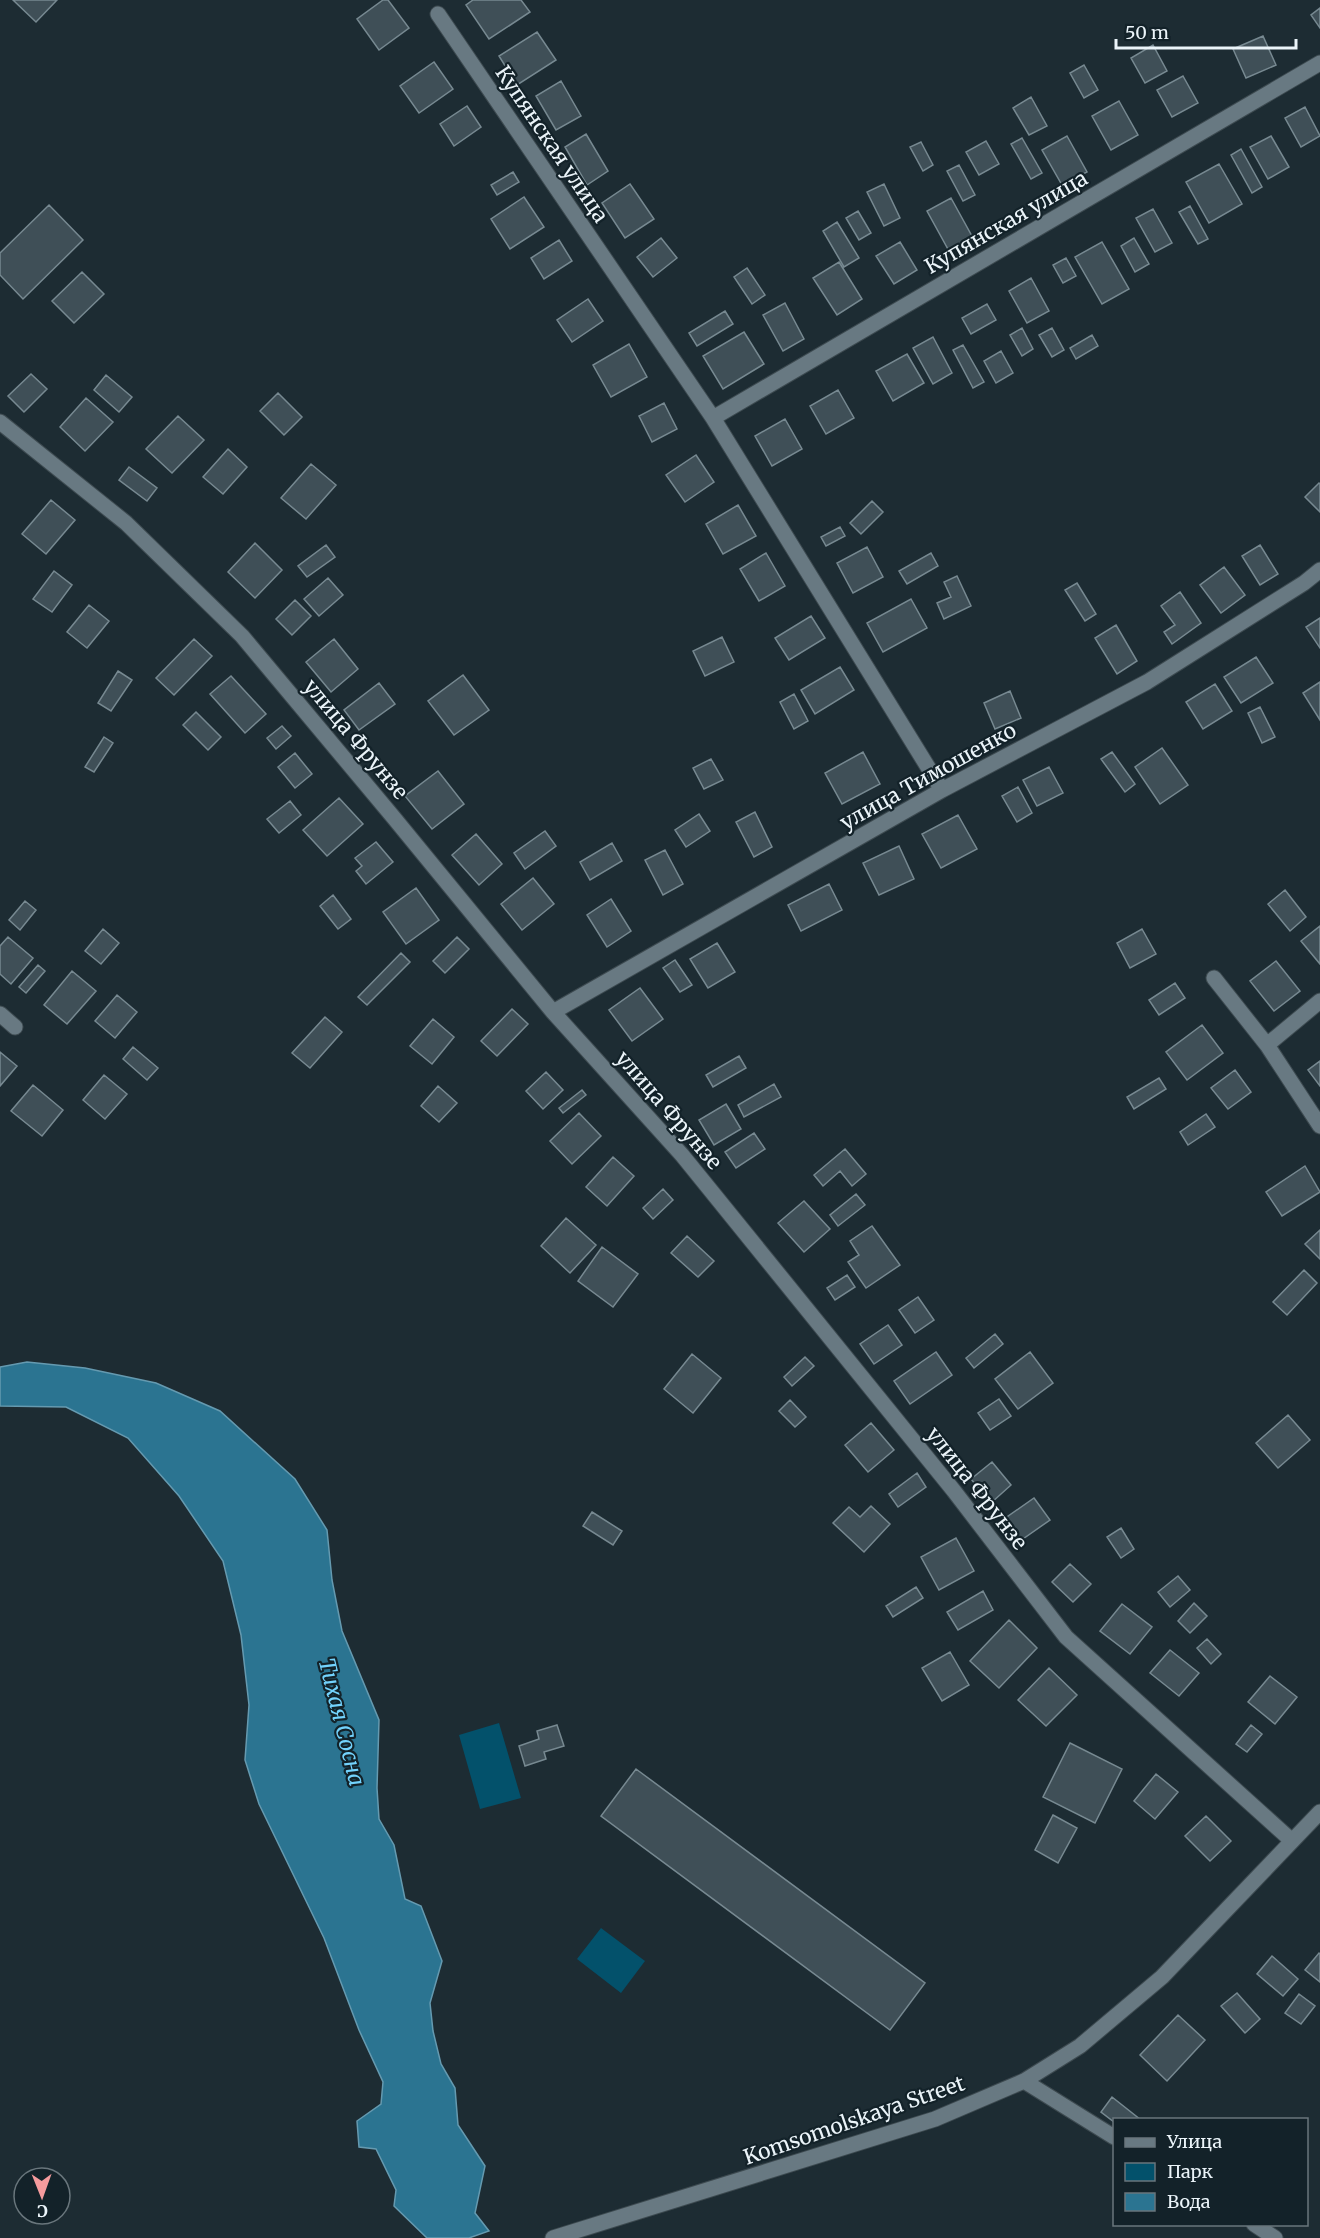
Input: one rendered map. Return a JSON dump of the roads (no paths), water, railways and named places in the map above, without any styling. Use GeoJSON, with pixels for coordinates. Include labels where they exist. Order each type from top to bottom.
{"type":"FeatureCollection","features":[{"type":"Feature","properties":{"kind":"street","name":"Купянская улица"},"geometry":{"type":"LineString","coordinates":[[438,14],[712,418],[942,790]]}},
{"type":"Feature","properties":{"kind":"street","name":"Купянская улица"},"geometry":{"type":"LineString","coordinates":[[712,418],[1320,63]]}},
{"type":"Feature","properties":{"kind":"street","name":"улица Фрунзе"},"geometry":{"type":"LineString","coordinates":[[0,422],[126,523],[242,636],[553,1012],[682,1155],[954,1491],[1066,1637],[1291,1840]]}},
{"type":"Feature","properties":{"kind":"street","name":"улица Тимошенко"},"geometry":{"type":"LineString","coordinates":[[553,1012],[942,790],[1147,682],[1304,583],[1320,570]]}},
{"type":"Feature","properties":{"kind":"street"},"geometry":{"type":"LineString","coordinates":[[1214,978],[1267,1045],[1320,1126]]}},
{"type":"Feature","properties":{"kind":"street"},"geometry":{"type":"LineString","coordinates":[[1267,1045],[1320,1001]]}},
{"type":"Feature","properties":{"kind":"street"},"geometry":{"type":"LineString","coordinates":[[0,1014],[15,1027]]}},
{"type":"Feature","properties":{"kind":"street","name":"Komsomolskaya Street"},"geometry":{"type":"LineString","coordinates":[[557,2236],[935,2119],[1024,2081],[1080,2046],[1162,1977],[1320,1812]]}},
{"type":"Feature","properties":{"kind":"street"},"geometry":{"type":"LineString","coordinates":[[1024,2081],[1113,2136]]}},
{"type":"Feature","properties":{"kind":"street"},"geometry":{"type":"LineString","coordinates":[[1257,2226],[1275,2238]]}},
{"type":"Feature","properties":{"kind":"water","name":"Тихая Сосна"},"geometry":{"type":"Polygon","coordinates":[[[27,1362],[85,1368],[156,1383],[220,1411],[295,1479],[327,1530],[332,1580],[342,1631],[379,1720],[377,1788],[379,1819],[394,1845],[405,1899],[421,1906],[442,1961],[430,2003],[433,2031],[441,2064],[455,2088],[458,2125],[485,2166],[475,2213],[489,2231],[469,2238],[427,2238],[394,2206],[396,2190],[376,2149],[359,2147],[357,2121],[381,2104],[383,2082],[359,2030],[324,1938],[259,1804],[245,1760],[249,1705],[241,1635],[223,1561],[179,1496],[128,1438],[66,1407],[0,1406],[0,1367],[27,1362]]]}}]}
